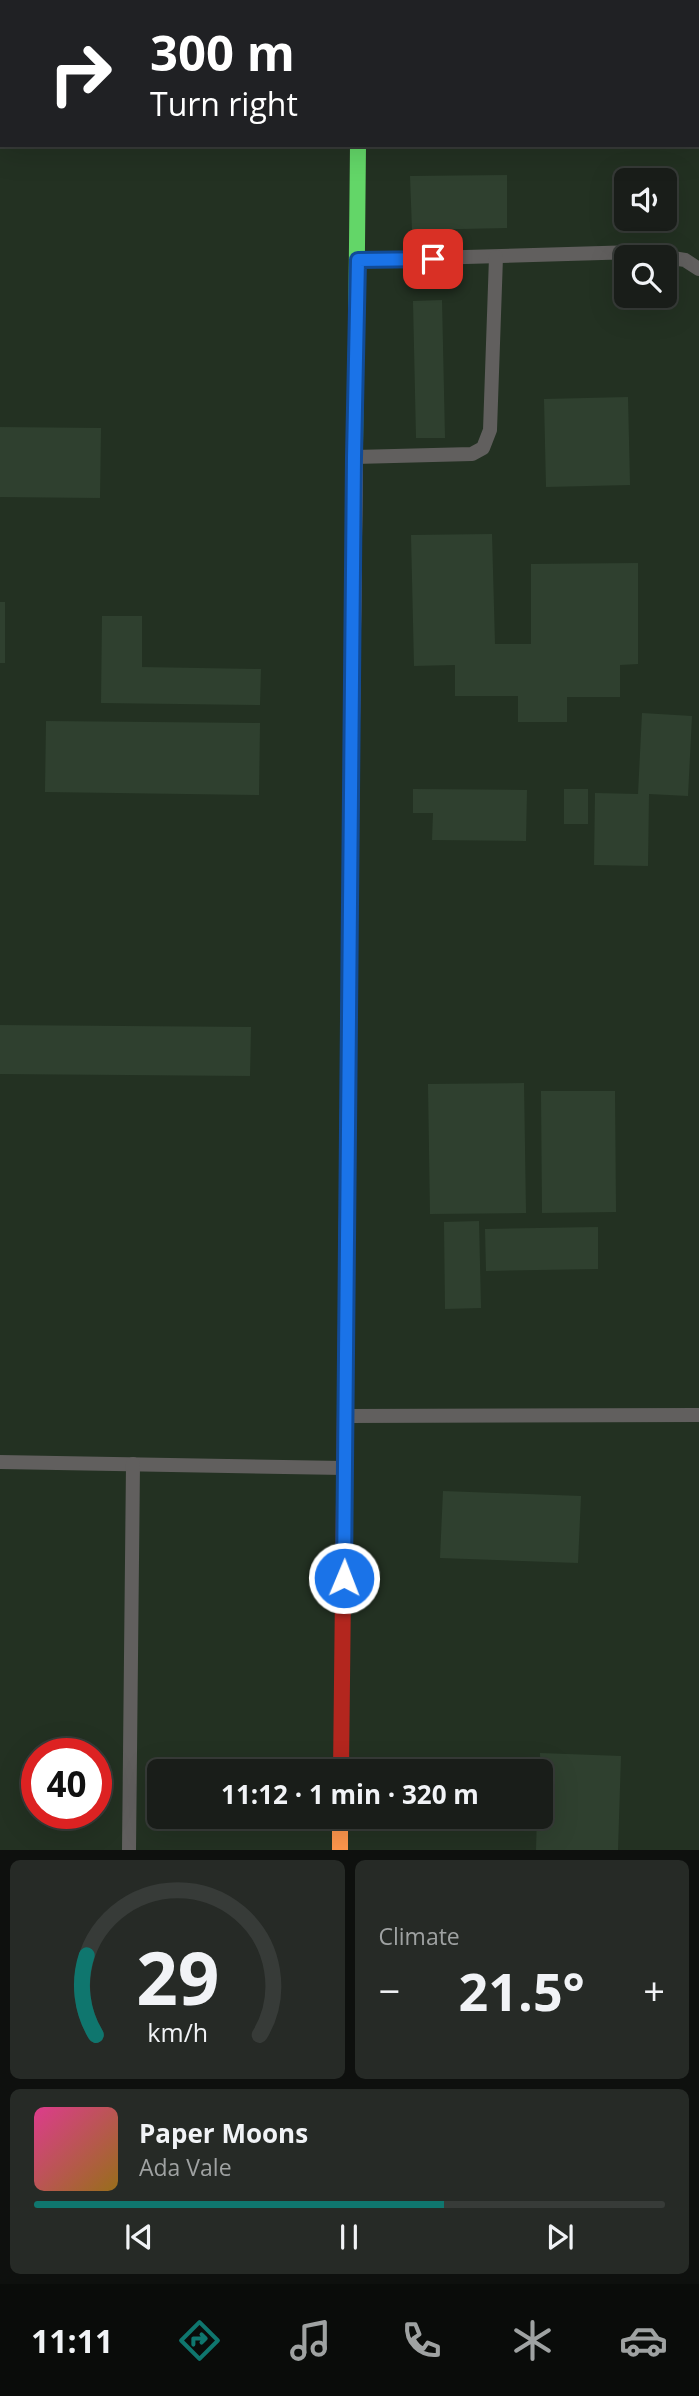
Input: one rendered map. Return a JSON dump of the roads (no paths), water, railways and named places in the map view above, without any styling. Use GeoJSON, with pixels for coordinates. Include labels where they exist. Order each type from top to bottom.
{"type":"FeatureCollection","features":[{"type":"Feature","properties":{"kind":"street"},"geometry":{"type":"LineString","coordinates":[[341,1759],[358,147]]}},
{"type":"Feature","properties":{"kind":"street"},"geometry":{"type":"LineString","coordinates":[[340,1829],[340,1850]]}},
{"type":"Feature","properties":{"kind":"lane"},"geometry":{"type":"LineString","coordinates":[[358,260],[636,253],[685,260],[699,269]]}},
{"type":"Feature","properties":{"kind":"lane"},"geometry":{"type":"LineString","coordinates":[[354,457],[472,454],[483,448],[490,430],[496,257]]}},
{"type":"Feature","properties":{"kind":"lane"},"geometry":{"type":"LineString","coordinates":[[345,1416],[699,1415]]}},
{"type":"Feature","properties":{"kind":"lane"},"geometry":{"type":"LineString","coordinates":[[0,1462],[345,1468]]}},
{"type":"Feature","properties":{"kind":"lane"},"geometry":{"type":"LineString","coordinates":[[129,1850],[133,1464]]}}]}
